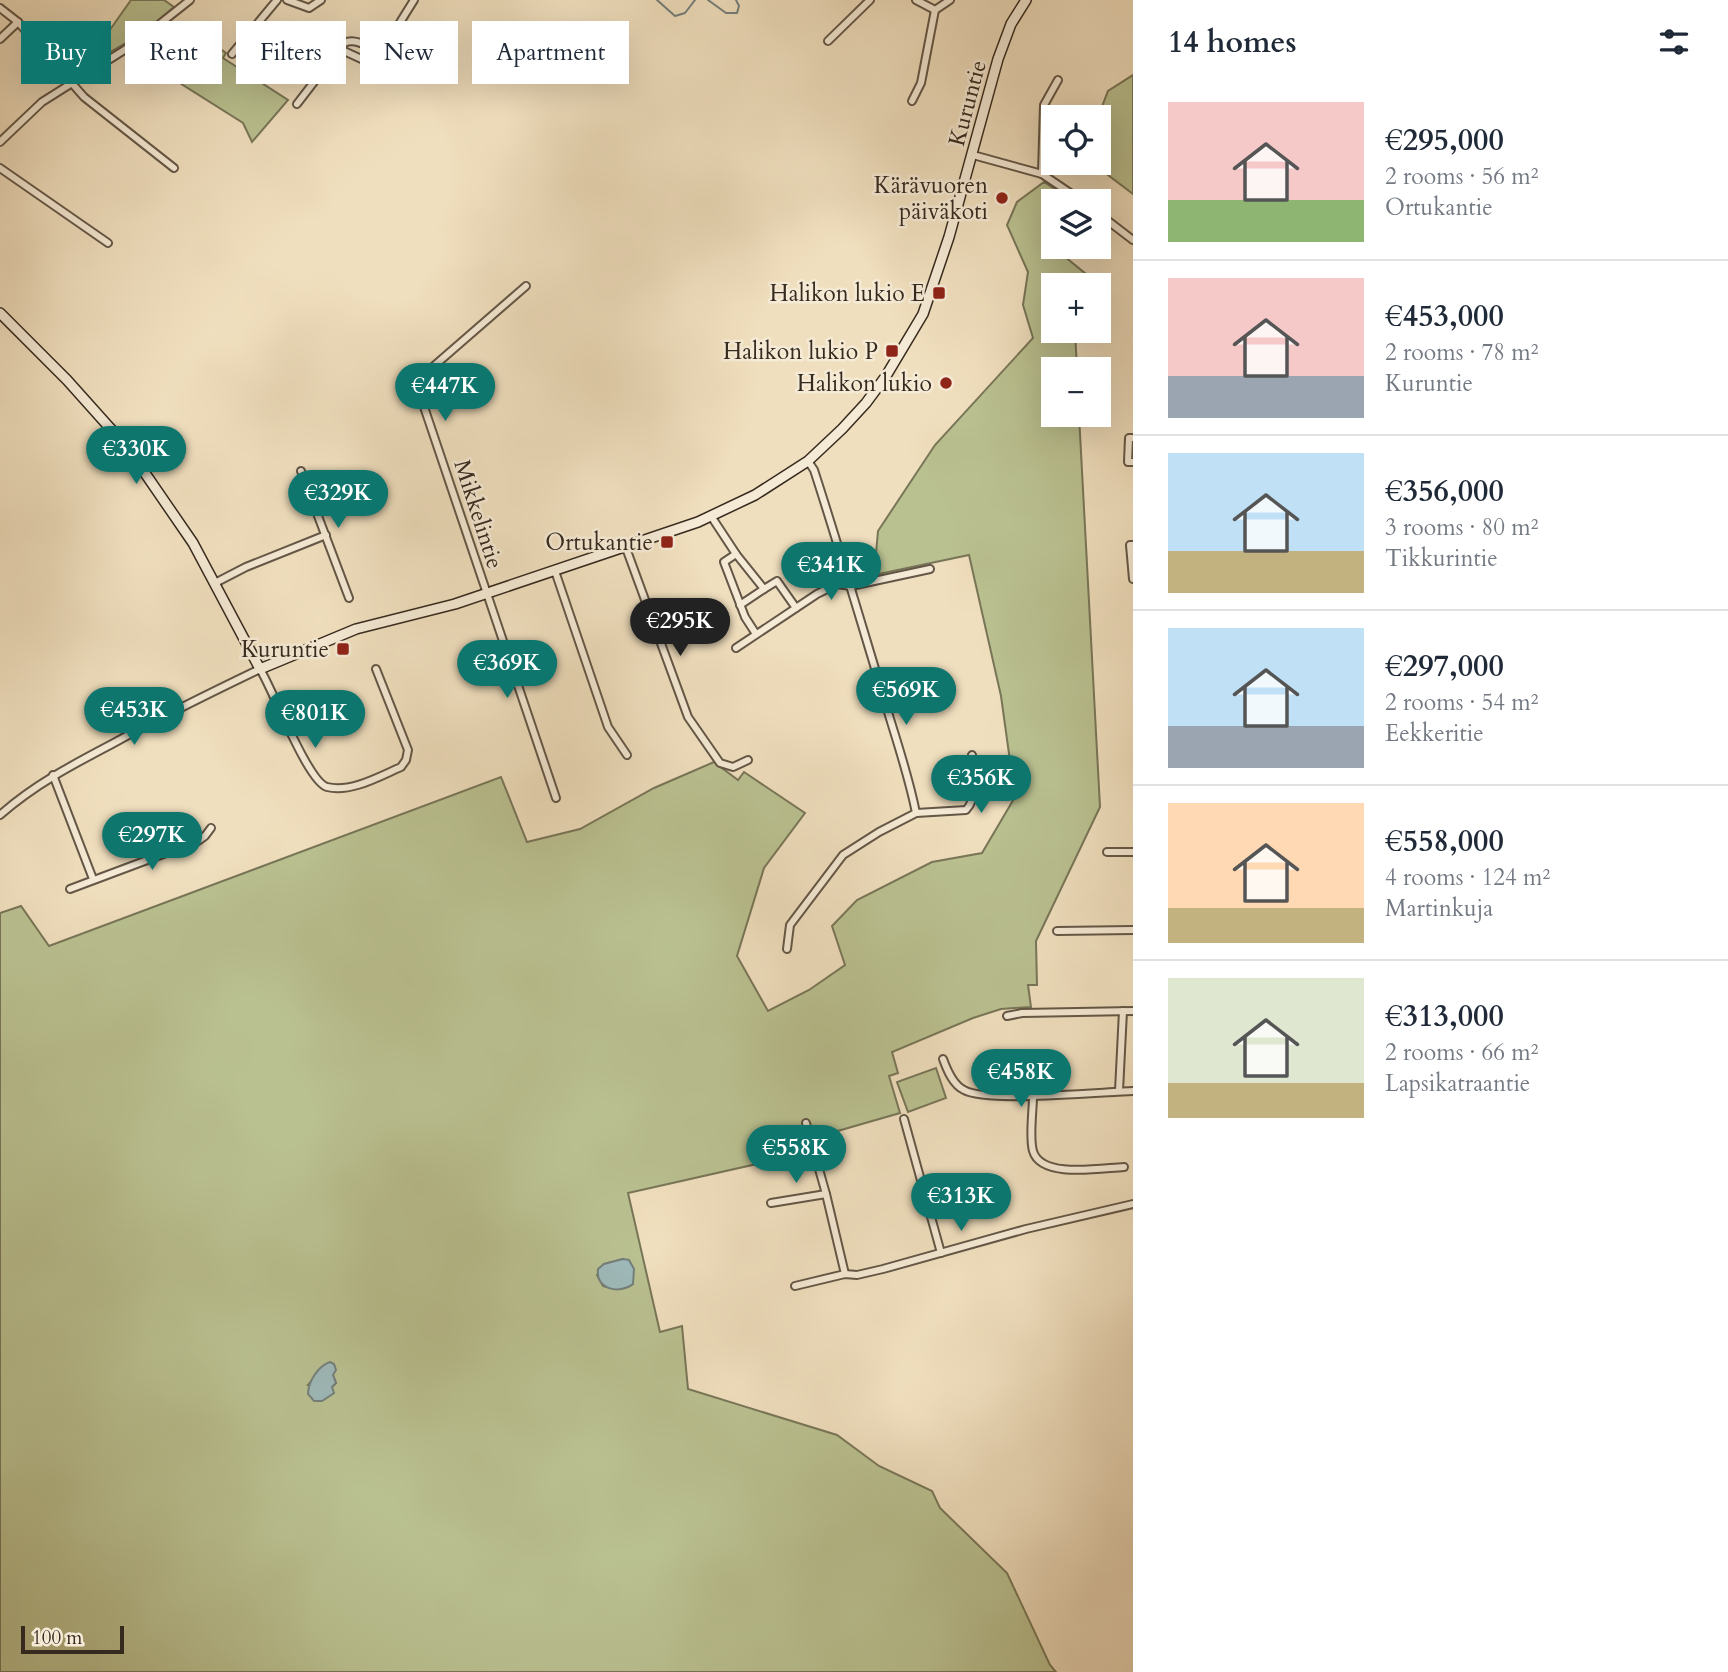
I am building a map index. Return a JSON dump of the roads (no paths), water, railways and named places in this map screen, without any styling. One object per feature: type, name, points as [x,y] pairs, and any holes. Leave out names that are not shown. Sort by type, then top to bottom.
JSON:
[{"type":"street","points":[[111,58],[137,42],[190,0]]},
{"type":"street","points":[[232,54],[277,0]]},
{"type":"street","points":[[287,0],[309,8],[321,0]]},
{"type":"street","points":[[401,21],[414,0]]},
{"type":"street","points":[[828,41],[870,0]]},
{"type":"street","points":[[916,0],[935,10]]},
{"type":"street","points":[[912,101],[921,83],[935,10],[950,0]]},
{"type":"street","name":"Kuruntie","points":[[0,815],[20,797],[53,775],[260,669],[356,629],[422,614],[626,548],[711,516],[755,495],[808,461],[866,403],[886,376],[923,314],[973,155],[998,59],[1011,24],[1024,0]]},
{"type":"street","points":[[0,8],[21,25]]},
{"type":"street","points":[[0,39],[18,22]]},
{"type":"street","points":[[1044,105],[1058,80]]},
{"type":"street","points":[[0,142],[42,102],[68,84]]},
{"type":"street","points":[[73,84],[104,115],[174,168]]},
{"type":"street","points":[[297,104],[312,84]]},
{"type":"street","points":[[973,155],[1041,174]]},
{"type":"street","points":[[0,168],[108,243]]},
{"type":"street","points":[[1043,175],[1064,189]]},
{"type":"street","points":[[1111,223],[1133,240]]},
{"type":"street","name":"Mikkelintie","points":[[487,593],[419,386],[427,372],[526,286]]},
{"type":"street","points":[[0,313],[67,380],[127,447],[193,543],[260,669],[306,764],[321,784],[327,787],[345,788],[401,767],[406,760],[408,750],[376,669]]},
{"type":"street","points":[[1133,438],[1129,438],[1128,462],[1133,462]]},
{"type":"street","points":[[808,461],[814,470],[851,586],[909,776],[916,813]]},
{"type":"street","points":[[302,471],[349,598]]},
{"type":"street","points":[[711,516],[736,554],[765,589]]},
{"type":"street","points":[[215,583],[246,567],[326,535]]},
{"type":"street","points":[[1133,545],[1130,545],[1133,579]]},
{"type":"street","points":[[626,548],[688,718],[720,763],[733,767],[748,760]]},
{"type":"street","points":[[736,554],[724,562],[745,617],[757,634]]},
{"type":"street","points":[[736,648],[836,584],[851,586],[930,569]]},
{"type":"street","points":[[555,571],[608,727],[627,755]]},
{"type":"street","points":[[740,605],[777,581],[796,608]]},
{"type":"street","points":[[487,593],[556,798]]},
{"type":"street","points":[[787,949],[790,925],[843,855],[916,813],[966,810],[973,803],[975,763],[972,755]]},
{"type":"street","points":[[53,775],[93,879]]},
{"type":"street","points":[[70,889],[198,841],[211,828]]},
{"type":"street","points":[[1107,852],[1133,852]]},
{"type":"street","points":[[1057,931],[1133,930]]},
{"type":"street","points":[[1119,1091],[1123,1011]]},
{"type":"street","points":[[1007,1016],[1022,1013],[1133,1011]]},
{"type":"street","points":[[943,1059],[962,1090],[977,1095],[1033,1096],[1133,1091]]},
{"type":"street","points":[[1033,1096],[1033,1151],[1041,1164],[1055,1169],[1124,1167]]},
{"type":"street","points":[[904,1119],[941,1253]]},
{"type":"street","points":[[806,1123],[845,1274]]},
{"type":"street","points":[[771,1203],[826,1194]]},
{"type":"street","points":[[795,1286],[845,1274],[857,1275],[883,1269],[1026,1229],[1133,1204]]},
{"type":"water","points":[[629,1260],[634,1269],[633,1284],[621,1289],[604,1285],[598,1276],[598,1269],[604,1264]]},
{"type":"water","points":[[330,1362],[336,1370],[333,1375],[336,1383],[332,1387],[334,1393],[322,1401],[314,1401],[308,1394],[314,1375]]},
{"type":"waterway","points":[[657,0],[675,16],[685,13],[695,0]]},
{"type":"waterway","points":[[708,0],[726,13],[737,13],[739,6],[736,0]]},
{"type":"place","name":"Kärävuoren päiväkoti","points":[[1002,198]]},
{"type":"place","name":"Halikon lukio E","points":[[939,293]]},
{"type":"place","name":"Halikon lukio P","points":[[892,351]]},
{"type":"place","name":"Halikon lukio","points":[[946,383]]},
{"type":"place","name":"Ortukantie","points":[[667,542]]},
{"type":"place","name":"Kuruntie","points":[[343,649]]}]
